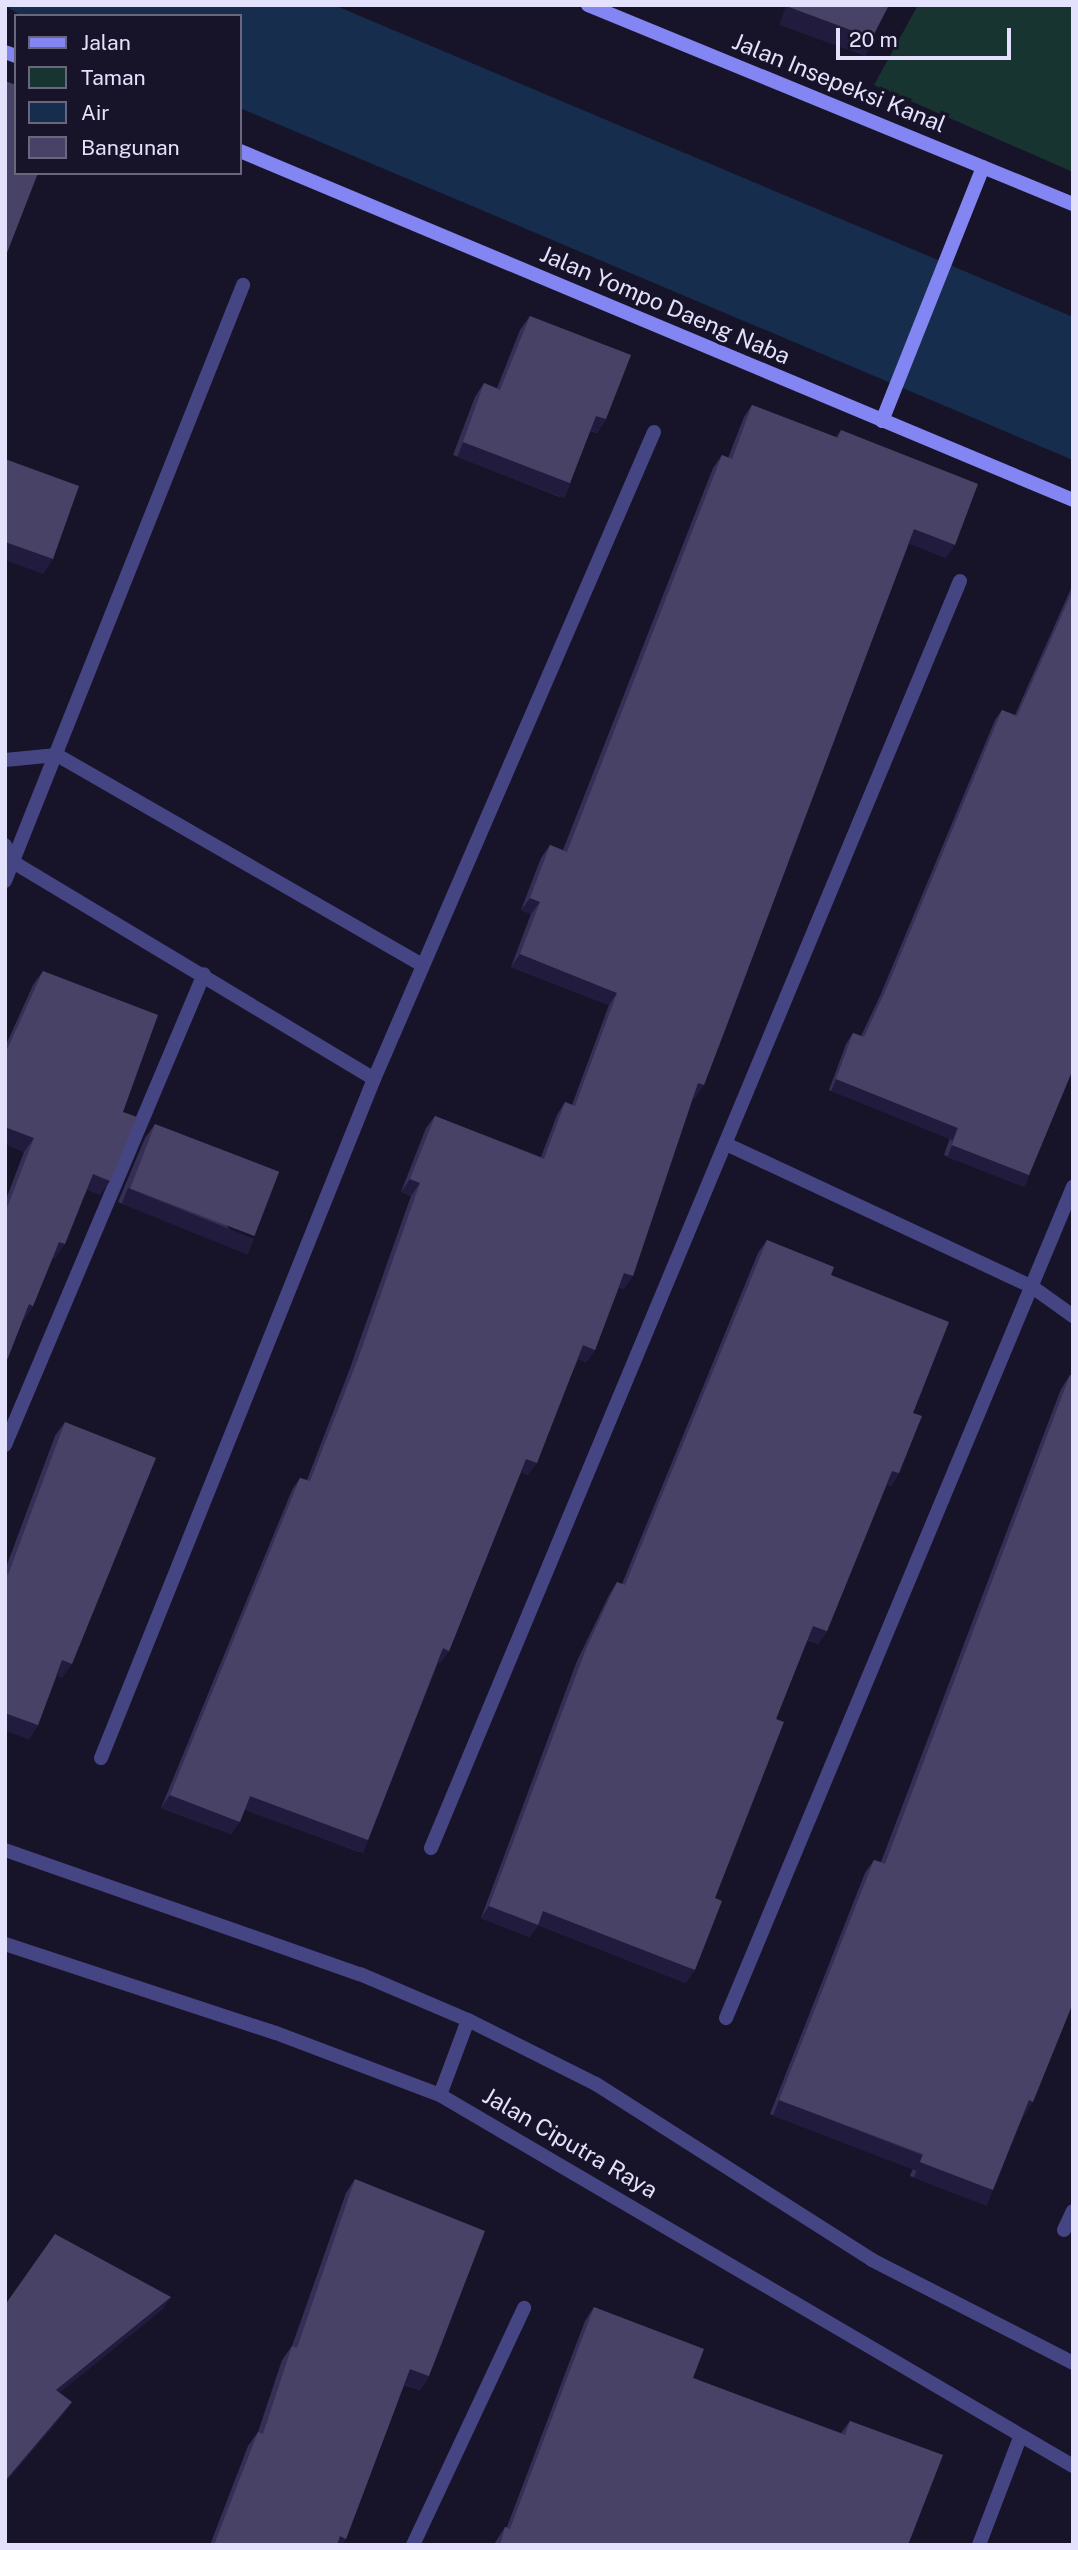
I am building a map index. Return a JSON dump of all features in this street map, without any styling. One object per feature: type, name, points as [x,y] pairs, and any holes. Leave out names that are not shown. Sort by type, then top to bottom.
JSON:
[{"type":"street","name":"Jalan Insepeksi Kanal","points":[[588,5],[1073,204]]},
{"type":"street","name":"Jalan Yompo Daeng Naba","points":[[242,152],[1073,500]]},
{"type":"street","points":[[882,421],[983,167]]},
{"type":"street","points":[[5,881],[243,285]]},
{"type":"street","points":[[102,1758],[374,1079],[654,432]]},
{"type":"street","points":[[431,1847],[960,580]]},
{"type":"street","points":[[5,760],[57,755],[422,965]]},
{"type":"street","points":[[5,845],[13,862],[204,974],[374,1079]]},
{"type":"street","points":[[5,1445],[204,974]]},
{"type":"street","points":[[726,1144],[1031,1286],[1073,1317]]},
{"type":"street","points":[[726,2018],[1073,1187]]},
{"type":"street","points":[[5,1850],[360,1974],[468,2020],[596,2084],[872,2260],[1073,2363]]},
{"type":"street","name":"Jalan Ciputra Raya","points":[[5,1944],[276,2032],[440,2095],[1019,2440],[1073,2466]]},
{"type":"street","points":[[440,2095],[468,2020]]},
{"type":"street","points":[[1064,2230],[1073,2211]]},
{"type":"street","points":[[413,2545],[524,2308]]},
{"type":"street","points":[[979,2545],[1019,2440]]},
{"type":"green space","points":[[918,5],[1073,5],[1073,172],[874,85]]},
{"type":"water","points":[[5,5],[334,5],[1073,317],[1073,460],[242,109],[242,14],[18,14]]},
{"type":"building","points":[[787,5],[889,5],[872,38]]},
{"type":"building","points":[[5,81],[14,84],[14,175],[37,175],[5,258]]},
{"type":"building","points":[[530,316],[631,355],[606,419],[596,416],[570,483],[463,442],[484,383],[500,390]]},
{"type":"building","points":[[752,405],[838,438],[841,430],[978,484],[955,545],[914,529],[704,1085],[698,1083],[633,1276],[624,1273],[595,1350],[583,1345],[537,1463],[526,1459],[449,1651],[443,1648],[368,1840],[250,1796],[240,1822],[170,1795],[300,1478],[310,1481],[358,1359],[420,1183],[410,1179],[435,1116],[544,1159],[565,1102],[575,1106],[617,993],[520,954],[540,902],[530,898],[550,845],[567,852],[722,455],[732,459]]},
{"type":"building","points":[[5,459],[79,486],[53,559],[5,542]]},
{"type":"building","points":[[1073,590],[1073,1069],[1029,1175],[952,1145],[958,1128],[836,1079],[853,1033],[864,1037],[888,985],[1002,710],[1017,716]]},
{"type":"building","points":[[43,971],[158,1015],[123,1112],[137,1117],[110,1181],[93,1174],[65,1244],[59,1242],[33,1306],[29,1304],[5,1365],[5,1213],[34,1138],[5,1127],[5,1054]]},
{"type":"building","points":[[155,1124],[279,1172],[254,1236],[130,1188]]},
{"type":"building","points":[[767,1240],[834,1267],[831,1275],[949,1322],[913,1413],[922,1416],[899,1473],[892,1471],[827,1631],[813,1626],[776,1719],[784,1722],[715,1898],[722,1901],[695,1970],[543,1911],[538,1925],[489,1906],[586,1649],[617,1582],[625,1585]]},
{"type":"building","points":[[1070,1375],[1073,1376],[1073,2003],[1033,2102],[1029,2100],[993,2190],[920,2162],[923,2154],[779,2100],[874,1860],[885,1864]]},
{"type":"building","points":[[65,1422],[156,1458],[72,1664],[62,1660],[38,1725],[5,1713],[5,1574],[8,1575]]},
{"type":"building","points":[[355,2179],[485,2231],[429,2376],[410,2369],[346,2539],[340,2536],[337,2545],[214,2545],[258,2432],[263,2434],[292,2346],[297,2348]]},
{"type":"building","points":[[55,2234],[171,2297],[56,2390],[72,2402],[5,2481],[5,2305]]},
{"type":"building","points":[[594,2307],[704,2349],[693,2378],[845,2435],[850,2421],[943,2455],[908,2545],[500,2545],[505,2527],[510,2529]]}]
